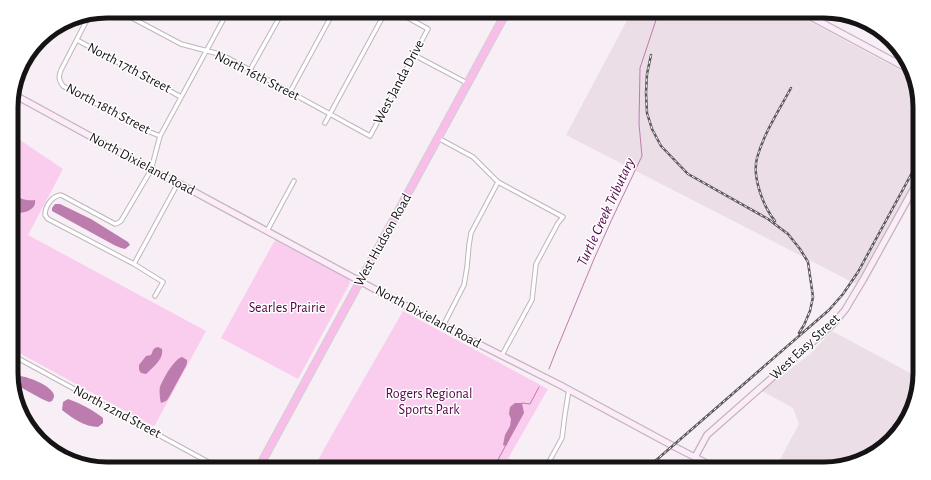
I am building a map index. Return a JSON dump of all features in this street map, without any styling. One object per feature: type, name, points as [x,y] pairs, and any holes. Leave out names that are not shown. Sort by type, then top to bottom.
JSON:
[{"type":"highway","name":"West Hudson Road","points":[[262,462],[504,18]]},
{"type":"street","name":"North 16th Street","points":[[132,18],[184,45],[223,56],[370,136]]},
{"type":"street","points":[[155,296],[163,282],[134,264],[48,219],[45,215],[45,211],[47,206],[55,197],[61,195],[115,224],[122,221],[150,170],[160,136],[224,18]]},
{"type":"street","points":[[250,70],[278,18]]},
{"type":"street","points":[[290,92],[330,18]]},
{"type":"street","points":[[325,123],[382,18]]},
{"type":"street","name":"West Janda Drive","points":[[370,136],[428,29],[408,18]]},
{"type":"street","points":[[813,18],[903,66]]},
{"type":"street","points":[[77,40],[87,20]]},
{"type":"street","name":"North 18th Street","points":[[77,40],[58,74],[63,86],[160,136]]},
{"type":"street","name":"North 17th Street","points":[[77,40],[181,97]]},
{"type":"street","points":[[414,55],[468,84]]},
{"type":"street","name":"North Dixieland Road","points":[[19,97],[150,170],[178,183],[443,326],[569,389],[705,462]]},
{"type":"street","points":[[438,138],[473,156],[498,182],[563,217],[558,223],[536,264],[532,300],[502,355]]},
{"type":"street","points":[[267,231],[294,181]]},
{"type":"street","points":[[443,326],[464,285],[471,233],[498,182]]},
{"type":"street","points":[[134,264],[178,183]]},
{"type":"street","name":"West Easy Street","points":[[695,457],[708,435],[833,324],[845,310],[913,190]]},
{"type":"street","name":"North 22nd Street","points":[[18,358],[208,462]]},
{"type":"street","points":[[549,462],[562,438],[569,389]]},
{"type":"shaded area","points":[[628,18],[803,18],[906,73],[910,84],[913,107],[913,182],[856,284],[566,135]]},
{"type":"shaded area","points":[[18,197],[22,199],[35,200],[35,204],[31,209],[19,213]]},
{"type":"shaded area","points":[[55,204],[60,204],[91,219],[128,242],[130,245],[125,249],[114,245],[52,211]]},
{"type":"shaded area","points":[[832,331],[912,374],[910,379],[912,380],[910,396],[904,412],[891,432],[874,447],[853,457],[830,462],[779,462],[799,424],[793,408],[762,391],[810,354]]},
{"type":"shaded area","points":[[158,347],[162,349],[160,359],[146,374],[141,373],[139,370],[139,365],[146,356],[151,355],[154,349]]},
{"type":"shaded area","points":[[182,357],[187,360],[186,366],[168,399],[161,403],[161,383],[172,365]]},
{"type":"shaded area","points":[[20,376],[29,378],[45,385],[52,392],[54,398],[49,402],[42,399],[22,388],[19,385]]},
{"type":"shaded area","points":[[68,399],[95,412],[103,418],[103,423],[98,427],[93,427],[79,422],[70,416],[62,410],[63,402]]},
{"type":"shaded area","points":[[515,403],[522,403],[524,413],[506,446],[503,445],[505,435],[510,426],[510,407]]},
{"type":"green space","points":[[18,139],[63,169],[28,235],[206,331],[155,425],[153,426],[18,352]]},
{"type":"green space","name":"Searles Prairie","points":[[275,240],[349,279],[350,283],[298,379],[221,338]]},
{"type":"green space","name":"Rogers Regional Sports Park","points":[[403,311],[548,389],[506,462],[317,462]]},
{"type":"waterway","name":"Turtle Creek Tributary","points":[[549,369],[594,259],[642,156],[639,124],[640,68],[657,18]]},
{"type":"waterway","name":"Turtle Creek Tributary","points":[[522,403],[530,404],[539,387]]},
{"type":"waterway","name":"Turtle Creek Tributary","points":[[497,462],[506,445]]},
{"type":"railway","points":[[651,55],[647,74],[647,113],[652,129],[661,146],[688,174],[768,219],[788,234],[808,262],[813,297],[810,311],[799,333]]},
{"type":"railway","points":[[775,221],[766,208],[760,191],[757,182],[756,166],[760,149],[772,122],[791,88]]},
{"type":"railway","points":[[654,462],[829,310],[843,294],[858,272],[913,171]]}]
